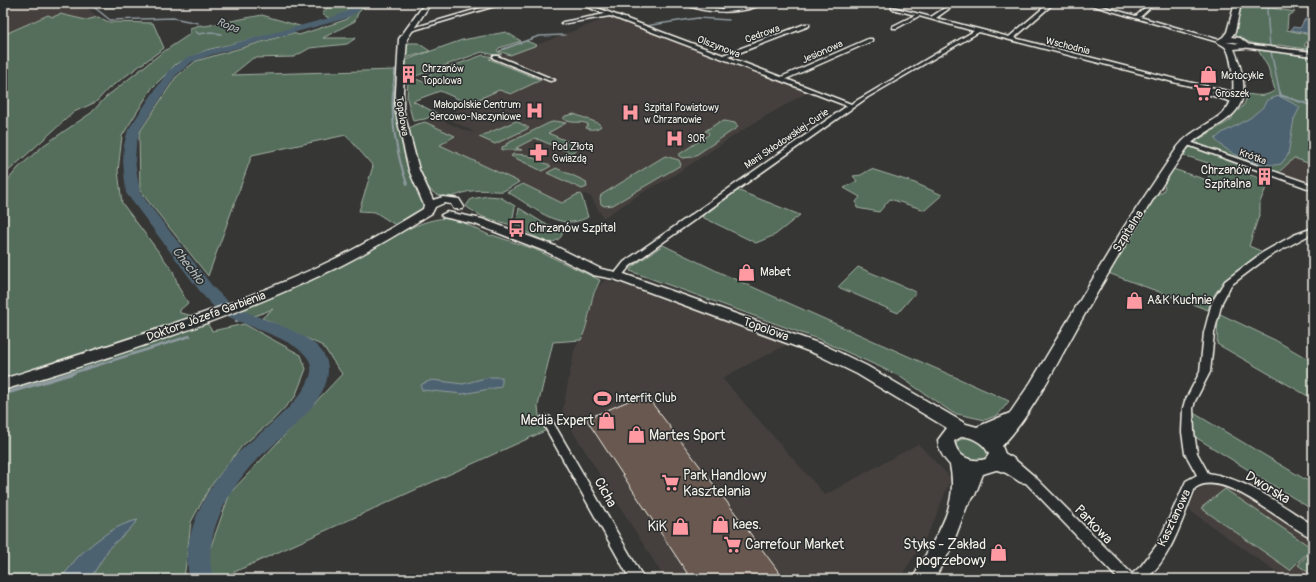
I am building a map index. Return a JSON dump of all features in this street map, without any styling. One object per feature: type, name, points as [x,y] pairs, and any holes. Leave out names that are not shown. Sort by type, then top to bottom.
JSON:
[{"type":"main road","name":"Topolowa","points":[[428,3],[403,39],[401,51],[399,109],[414,170],[421,187],[435,211],[478,221],[555,251],[597,272],[617,276],[821,350],[862,370],[908,398],[971,432],[990,458]]},
{"type":"main road","points":[[1235,97],[1232,43],[1238,3]]},
{"type":"main road","name":"Szpitalna","points":[[923,579],[943,545],[960,502],[990,458],[1013,418],[1046,369],[1138,214],[1187,143],[1230,111],[1237,103],[1235,97]]},
{"type":"main road","points":[[421,187],[443,200],[435,211]]},
{"type":"main road","name":"Topolowa","points":[[443,200],[455,201],[458,207],[478,221]]},
{"type":"main road","points":[[435,211],[458,207]]},
{"type":"main road","name":"Doktora Józefa Garbienia","points":[[3,385],[209,317],[312,274],[435,211]]},
{"type":"main road","name":"Topolowa","points":[[908,398],[941,429],[946,440],[948,451],[958,462]]},
{"type":"main road","points":[[946,440],[949,435],[955,431],[971,432],[1013,418]]},
{"type":"main road","points":[[958,462],[990,458]]},
{"type":"main road","name":"Szpitalna","points":[[958,462],[960,471],[960,502]]},
{"type":"street","points":[[478,3],[488,7]]},
{"type":"street","points":[[409,30],[504,3]]},
{"type":"street","name":"Olszynowa","points":[[580,3],[852,106]]},
{"type":"street","points":[[685,3],[721,12],[742,10],[761,3]]},
{"type":"street","name":"Wschodnia","points":[[903,3],[894,8],[917,16],[1211,89],[1209,93],[1212,95],[1235,97]]},
{"type":"street","points":[[931,19],[955,3]]},
{"type":"street","points":[[1010,39],[1052,3]]},
{"type":"street","points":[[1086,3],[1232,43],[1313,54]]},
{"type":"street","points":[[1137,17],[1154,3]]},
{"type":"street","points":[[1296,3],[1302,4]]},
{"type":"street","points":[[563,23],[610,15]]},
{"type":"street","points":[[895,27],[917,16]]},
{"type":"street","name":"Cedrowa","points":[[723,57],[807,25]]},
{"type":"street","name":"Marii Skłodowskiej-Curie","points":[[617,276],[627,264],[656,243],[852,106],[977,31]]},
{"type":"street","name":"Jesionowa","points":[[781,79],[870,40]]},
{"type":"street","points":[[495,57],[552,80]]},
{"type":"street","name":"Krótka","points":[[1187,143],[1313,188]]},
{"type":"street","points":[[1205,478],[1191,453],[1188,432],[1188,408],[1205,372],[1209,333],[1217,302],[1228,283],[1266,255],[1297,237],[1313,230]]},
{"type":"street","name":"Cicha","points":[[546,420],[637,579]]},
{"type":"street","name":"Parkowa","points":[[990,458],[1039,490],[1127,579]]},
{"type":"street","name":"Kasztanowa","points":[[1136,579],[1148,570],[1170,534],[1190,484],[1205,478]]},
{"type":"street","name":"Dworska","points":[[1205,478],[1218,479],[1235,485],[1313,532]]},
{"type":"shaded area","points":[[3,3],[75,3],[88,9],[98,17],[86,20],[60,14],[53,17],[48,15],[3,35]]},
{"type":"shaded area","name":"Szpital Powiatowy w Chrzanowie","points":[[610,17],[808,92],[754,123],[668,179],[647,190],[603,218],[591,197],[585,194],[576,195],[562,203],[440,145],[454,138],[425,122],[437,118],[466,131],[476,133],[445,117],[445,115],[470,104],[481,107],[477,100],[499,90],[511,94],[541,80],[489,59],[506,54],[510,55]]},
{"type":"shaded area","points":[[1294,158],[1313,165],[1312,185],[1278,173]]},
{"type":"shaded area","points":[[605,280],[628,286],[788,344],[722,378],[825,495],[918,444],[951,478],[933,523],[922,544],[899,579],[665,579],[562,414],[574,351],[586,328],[594,294],[597,288]]},
{"type":"shaded area","points":[[1209,486],[1231,488],[1255,501],[1313,540],[1313,579],[1286,579],[1189,510],[1196,492],[1201,488]]},
{"type":"green space","points":[[95,3],[194,3],[145,7],[101,7]]},
{"type":"green space","points":[[318,3],[356,3],[355,7],[332,20],[322,14],[327,8]]},
{"type":"green space","points":[[363,3],[368,3],[358,13],[355,21],[323,38],[356,38],[347,44],[310,48],[294,57],[253,58],[232,75],[395,70],[393,86],[396,86],[396,104],[403,149],[412,178],[425,202],[424,209],[397,226],[375,212],[359,211],[373,166],[346,135],[252,155],[208,276],[140,191],[139,133],[176,77],[196,61],[293,33],[299,35],[345,20]]},
{"type":"green space","points":[[688,3],[744,3],[751,5],[734,9],[719,9]]},
{"type":"green space","points":[[1242,3],[1295,12],[1288,16],[1287,30],[1311,35],[1304,46],[1313,48],[1313,50],[1279,45],[1273,47],[1257,45],[1236,37],[1234,30],[1240,9],[1243,8],[1240,7]]},
{"type":"green space","points":[[60,14],[86,20],[98,17],[109,22],[153,23],[164,48],[108,89],[96,102],[74,112],[3,176],[3,35],[48,15],[53,17]]},
{"type":"green space","points":[[262,15],[303,27],[207,50],[176,64],[152,88],[122,136],[118,171],[122,203],[173,271],[179,288],[188,303],[180,310],[180,313],[199,317],[3,381],[3,186],[18,168],[44,145],[91,113],[106,97],[160,54],[190,34],[190,28]]},
{"type":"green space","points":[[506,32],[521,41],[499,48],[497,51],[502,54],[495,55],[482,52],[416,76],[413,72],[404,73],[404,62],[406,60],[462,40]]},
{"type":"green space","points":[[526,41],[537,45],[510,55],[499,51]]},
{"type":"green space","points":[[404,43],[418,43],[430,51],[406,58],[404,57]]},
{"type":"green space","points":[[1258,50],[1313,57],[1313,165],[1294,158],[1278,173],[1202,146],[1196,141],[1231,120],[1235,113],[1245,103],[1246,94],[1265,95],[1272,93],[1275,90],[1268,67]]},
{"type":"green space","points":[[483,55],[493,57],[489,59],[541,80],[511,94],[499,90],[477,100],[475,99],[465,102],[440,91],[413,101],[438,114],[425,119],[413,121],[407,98],[408,80],[416,79],[424,82],[427,81],[422,77]]},
{"type":"green space","points":[[574,114],[598,123],[601,126],[596,129],[589,129],[586,128],[588,124],[582,122],[570,122],[563,119],[565,116]]},
{"type":"green space","points":[[516,121],[529,128],[495,144],[479,137]]},
{"type":"green space","points":[[556,121],[566,123],[548,133],[581,147],[571,153],[535,138],[516,148],[522,150],[502,150],[502,147],[507,145],[506,144]]},
{"type":"green space","points":[[725,121],[735,123],[738,127],[693,157],[682,158],[678,155],[708,135],[709,133],[705,131],[719,122]]},
{"type":"green space","points":[[425,122],[455,136],[440,145],[519,182],[503,191],[476,190],[446,197],[437,195],[429,189],[423,181],[415,159],[408,129],[414,125]]},
{"type":"green space","points":[[1189,147],[1251,167],[1244,173],[1269,181],[1260,202],[1260,212],[1249,246],[1263,252],[1223,283],[1212,300],[1208,310],[1108,273],[1158,193],[1162,193],[1165,187],[1163,185],[1173,169],[1207,180],[1214,165],[1183,155]]},
{"type":"green space","points":[[513,154],[527,155],[551,166],[542,171],[511,156]]},
{"type":"green space","points":[[665,156],[679,160],[681,165],[613,205],[604,206],[601,204],[601,195]]},
{"type":"green space","points":[[556,168],[583,180],[586,182],[587,187],[582,189],[547,173]]},
{"type":"green space","points":[[871,169],[915,183],[942,195],[925,210],[890,199],[879,212],[857,208],[856,202],[860,197],[844,188],[857,181],[853,176],[861,175]]},
{"type":"green space","points":[[523,184],[562,203],[576,195],[581,194],[588,217],[577,221],[566,222],[556,220],[536,210],[507,192]]},
{"type":"green space","points":[[737,190],[800,215],[775,235],[756,243],[702,217]]},
{"type":"green space","points":[[488,196],[500,197],[515,206],[511,225],[483,217],[466,206],[471,199]]},
{"type":"green space","points":[[519,208],[545,224],[563,228],[561,237],[554,242],[548,243],[522,230],[523,228],[516,225]]},
{"type":"green space","points":[[447,218],[456,219],[491,236],[492,235],[534,249],[600,280],[593,296],[581,340],[553,342],[538,406],[539,415],[547,430],[219,579],[211,579],[206,560],[230,493],[342,374],[323,346],[262,318],[273,309],[252,317],[240,311],[352,259],[410,228],[422,223]]},
{"type":"green space","points":[[663,245],[721,273],[1009,401],[998,415],[985,420],[953,413],[899,376],[818,339],[630,271],[632,267]]},
{"type":"green space","points":[[858,267],[916,292],[898,313],[838,287]]},
{"type":"green space","points":[[1218,313],[1275,340],[1313,362],[1313,399],[1217,344]]},
{"type":"green space","points":[[207,323],[212,331],[244,324],[301,355],[306,369],[295,397],[272,421],[242,446],[210,487],[191,522],[184,579],[3,579],[3,390]]},
{"type":"green space","points":[[1192,412],[1313,484],[1313,510],[1192,435]]},
{"type":"green space","points":[[968,437],[973,438],[985,447],[987,454],[986,457],[976,460],[965,458],[957,451],[957,441]]},
{"type":"green space","points":[[1225,489],[1312,548],[1290,570],[1201,508]]},
{"type":"green space","points":[[1313,548],[1313,576],[1298,565]]},
{"type":"water","points":[[1305,19],[1313,21],[1312,34],[1291,30],[1293,27],[1300,28]]},
{"type":"water","points":[[1279,96],[1300,107],[1294,119],[1288,155],[1281,164],[1264,164],[1245,159],[1228,150],[1215,139],[1222,133],[1250,118],[1263,107],[1267,100]]},
{"type":"water","points":[[489,377],[502,377],[500,387],[463,394],[422,390],[421,387],[422,384],[432,380],[463,384]]},
{"type":"water","points":[[138,520],[110,547],[90,579],[58,579],[66,572],[77,558],[105,534],[121,525]]},
{"type":"building","name":"Park Handlowy Kasztelania","points":[[645,394],[784,579],[691,579],[586,419]]},
{"type":"waterway","name":"Ropa","points":[[89,3],[110,20],[173,18],[198,23]]},
{"type":"waterway","name":"Chechło","points":[[202,579],[198,562],[200,544],[206,520],[221,489],[250,453],[303,404],[317,381],[320,369],[318,359],[310,350],[298,341],[231,311],[219,302],[208,290],[133,193],[129,161],[132,137],[134,130],[172,73],[189,60],[208,53],[346,16],[355,10],[360,3]]},
{"type":"waterway","points":[[1270,7],[1267,10],[1270,47],[1313,51]]},
{"type":"waterway","points":[[645,26],[698,18],[729,20]]},
{"type":"waterway","points":[[195,31],[199,34],[211,32],[221,34]]},
{"type":"waterway","points":[[503,49],[539,36],[565,35]]},
{"type":"waterway","points":[[1271,52],[1280,93]]},
{"type":"waterway","points":[[393,93],[395,69]]},
{"type":"waterway","points":[[393,93],[394,127],[400,162],[407,184]]},
{"type":"waterway","points":[[1281,95],[1313,106]]},
{"type":"waterway","name":"Chechło","points":[[236,321],[248,316]]},
{"type":"waterway","points":[[69,374],[190,336]]},
{"type":"waterway","points":[[3,394],[73,373]]},
{"type":"place","name":"Chrzanów Topolowa","points":[[409,74]]},
{"type":"place","name":"Motocykle","points":[[1208,75]]},
{"type":"place","name":"Groszek","points":[[1202,93]]},
{"type":"place","name":"Małopolskie Centrum Sercowo-Naczyniowe","points":[[534,110]]},
{"type":"place","name":"Szpital Powiatowy w Chrzanowie","points":[[631,113]]},
{"type":"place","name":"SOR","points":[[674,138]]},
{"type":"place","name":"Pod Złotą Gwiazdą","points":[[539,152]]},
{"type":"place","name":"Chrzanów Szpitalna","points":[[1264,177]]},
{"type":"place","name":"Chrzanów Szpital","points":[[516,228]]},
{"type":"place","name":"Mabet","points":[[747,272]]},
{"type":"place","name":"A&K Kuchnie","points":[[1134,300]]},
{"type":"place","name":"Interfit Club","points":[[602,398]]},
{"type":"place","name":"Media Expert","points":[[607,420]]},
{"type":"place","name":"Martes Sport","points":[[636,435]]},
{"type":"place","name":"Park Handlowy Kasztelania","points":[[670,483]]},
{"type":"place","name":"kaes.","points":[[720,524]]},
{"type":"place","name":"KiK","points":[[680,526]]},
{"type":"place","name":"Carrefour Market","points":[[732,544]]},
{"type":"place","name":"Styks - Zakład pogrzebowy","points":[[999,552]]}]
